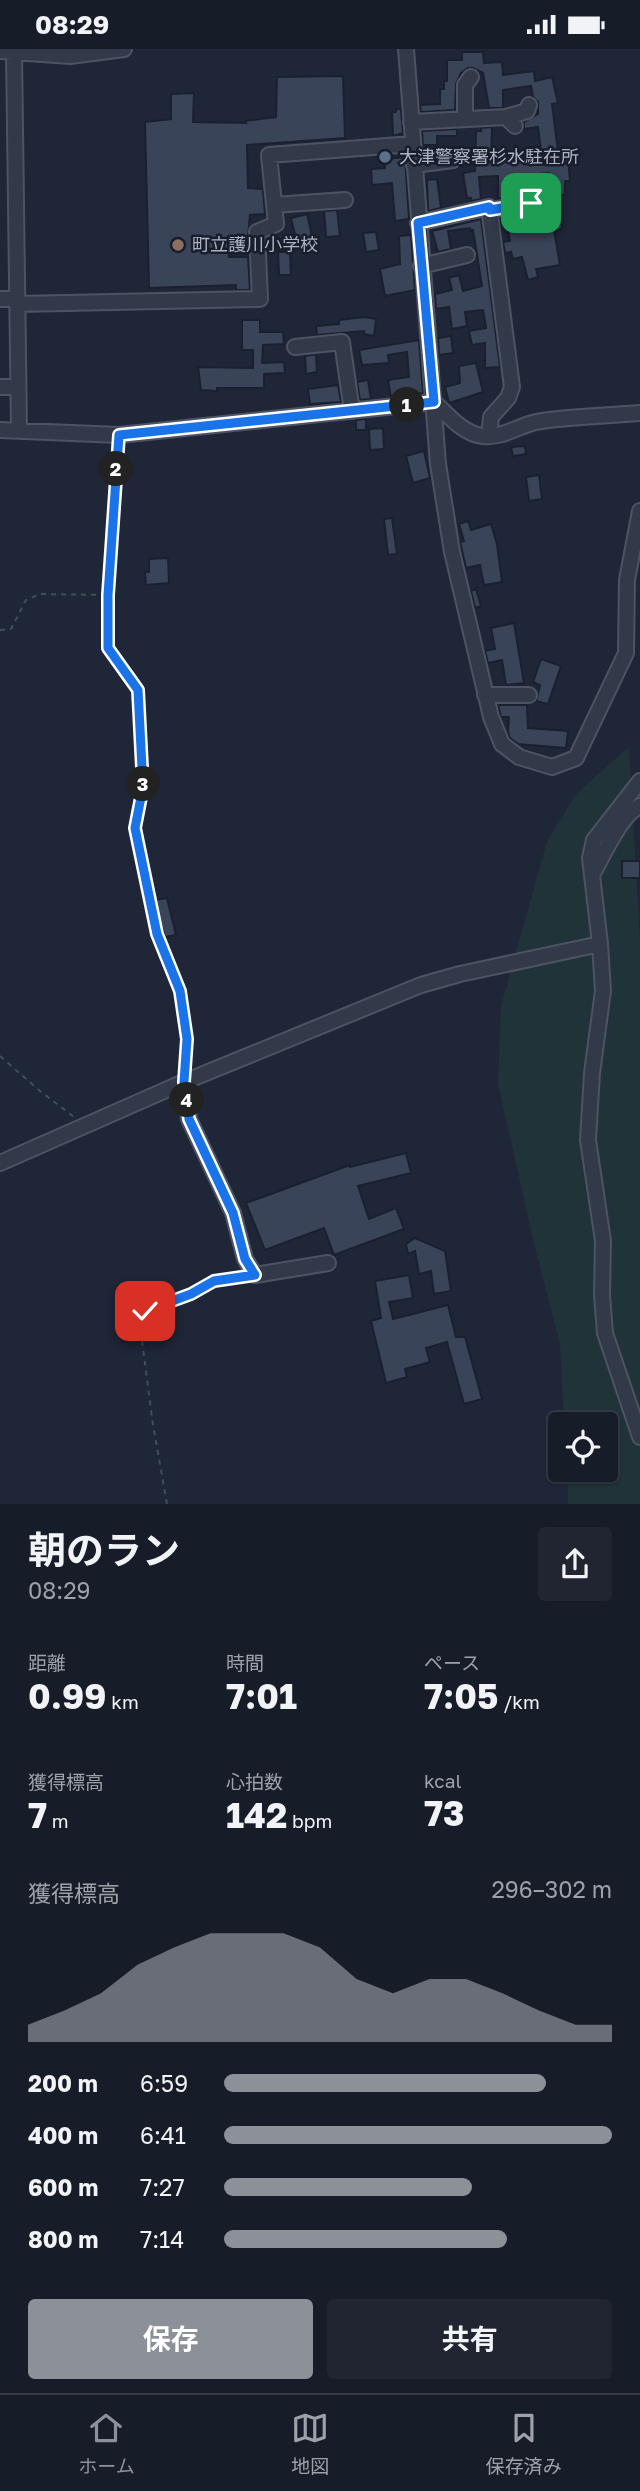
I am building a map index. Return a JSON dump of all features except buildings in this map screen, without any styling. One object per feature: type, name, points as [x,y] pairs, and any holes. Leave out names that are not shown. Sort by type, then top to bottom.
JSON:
[{"type":"street","points":[[19,431],[18,301],[7,52],[70,56],[124,49]]},
{"type":"street","points":[[406,49],[438,464],[452,552],[491,717],[502,744],[519,757],[552,767],[576,758],[625,653],[627,580],[640,511]]},
{"type":"street","points":[[465,119],[465,85],[471,77]]},
{"type":"street","points":[[411,119],[417,107],[418,79]]},
{"type":"street","points":[[411,119],[510,121],[527,111],[529,105]]},
{"type":"street","points":[[0,299],[260,299],[257,232],[276,223],[269,155],[413,144]]},
{"type":"street","points":[[414,165],[453,160]]},
{"type":"street","points":[[274,205],[345,200]]},
{"type":"street","points":[[418,223],[489,207],[490,210],[531,203]]},
{"type":"street","points":[[489,436],[491,417],[508,398],[512,387],[490,210]]},
{"type":"street","points":[[421,266],[467,255]]},
{"type":"street","points":[[295,347],[342,341],[352,411]]},
{"type":"street","points":[[0,387],[18,387]]},
{"type":"street","points":[[0,430],[119,435],[434,402],[463,428],[472,433],[489,436],[516,431],[534,423],[640,413]]},
{"type":"street","points":[[485,695],[528,695]]},
{"type":"street","points":[[640,781],[594,840],[590,858],[603,991],[592,1073],[588,1140],[603,1241],[605,1333],[640,1437]]},
{"type":"street","points":[[592,875],[624,819],[640,806]]},
{"type":"street","points":[[0,1163],[184,1082],[421,985],[600,944]]},
{"type":"street","points":[[184,1082],[189,1119],[233,1213],[245,1259],[255,1275],[328,1263]]},
{"type":"path","points":[[119,435],[108,595],[108,648],[138,690],[143,787],[135,828],[157,934],[180,991],[187,1039],[184,1082]]},
{"type":"path","points":[[0,630],[11,629],[26,600],[40,594],[108,595]]},
{"type":"path","points":[[0,1056],[40,1091],[87,1125]]},
{"type":"path","points":[[167,1504],[139,1318],[145,1311],[191,1294],[214,1281],[255,1275]]},
{"type":"green space","points":[[629,747],[640,938],[640,1504],[568,1504],[567,1482],[618,1482],[618,1412],[563,1412],[560,1344],[533,1240],[498,1084],[501,1006],[547,841],[577,793]]},
{"type":"place","name":"大津警察署杉水駐在所","points":[[385,157]]},
{"type":"place","name":"町立護川小学校","points":[[178,245]]},
{"type":"route","points":[[145,1311],[191,1294],[214,1281],[255,1275],[245,1259],[233,1213],[189,1119],[184,1082],[187,1039],[180,991],[157,934],[135,828],[143,787],[138,690],[108,648],[108,595],[119,435],[434,402],[418,223],[489,207],[490,210],[531,203]]}]
